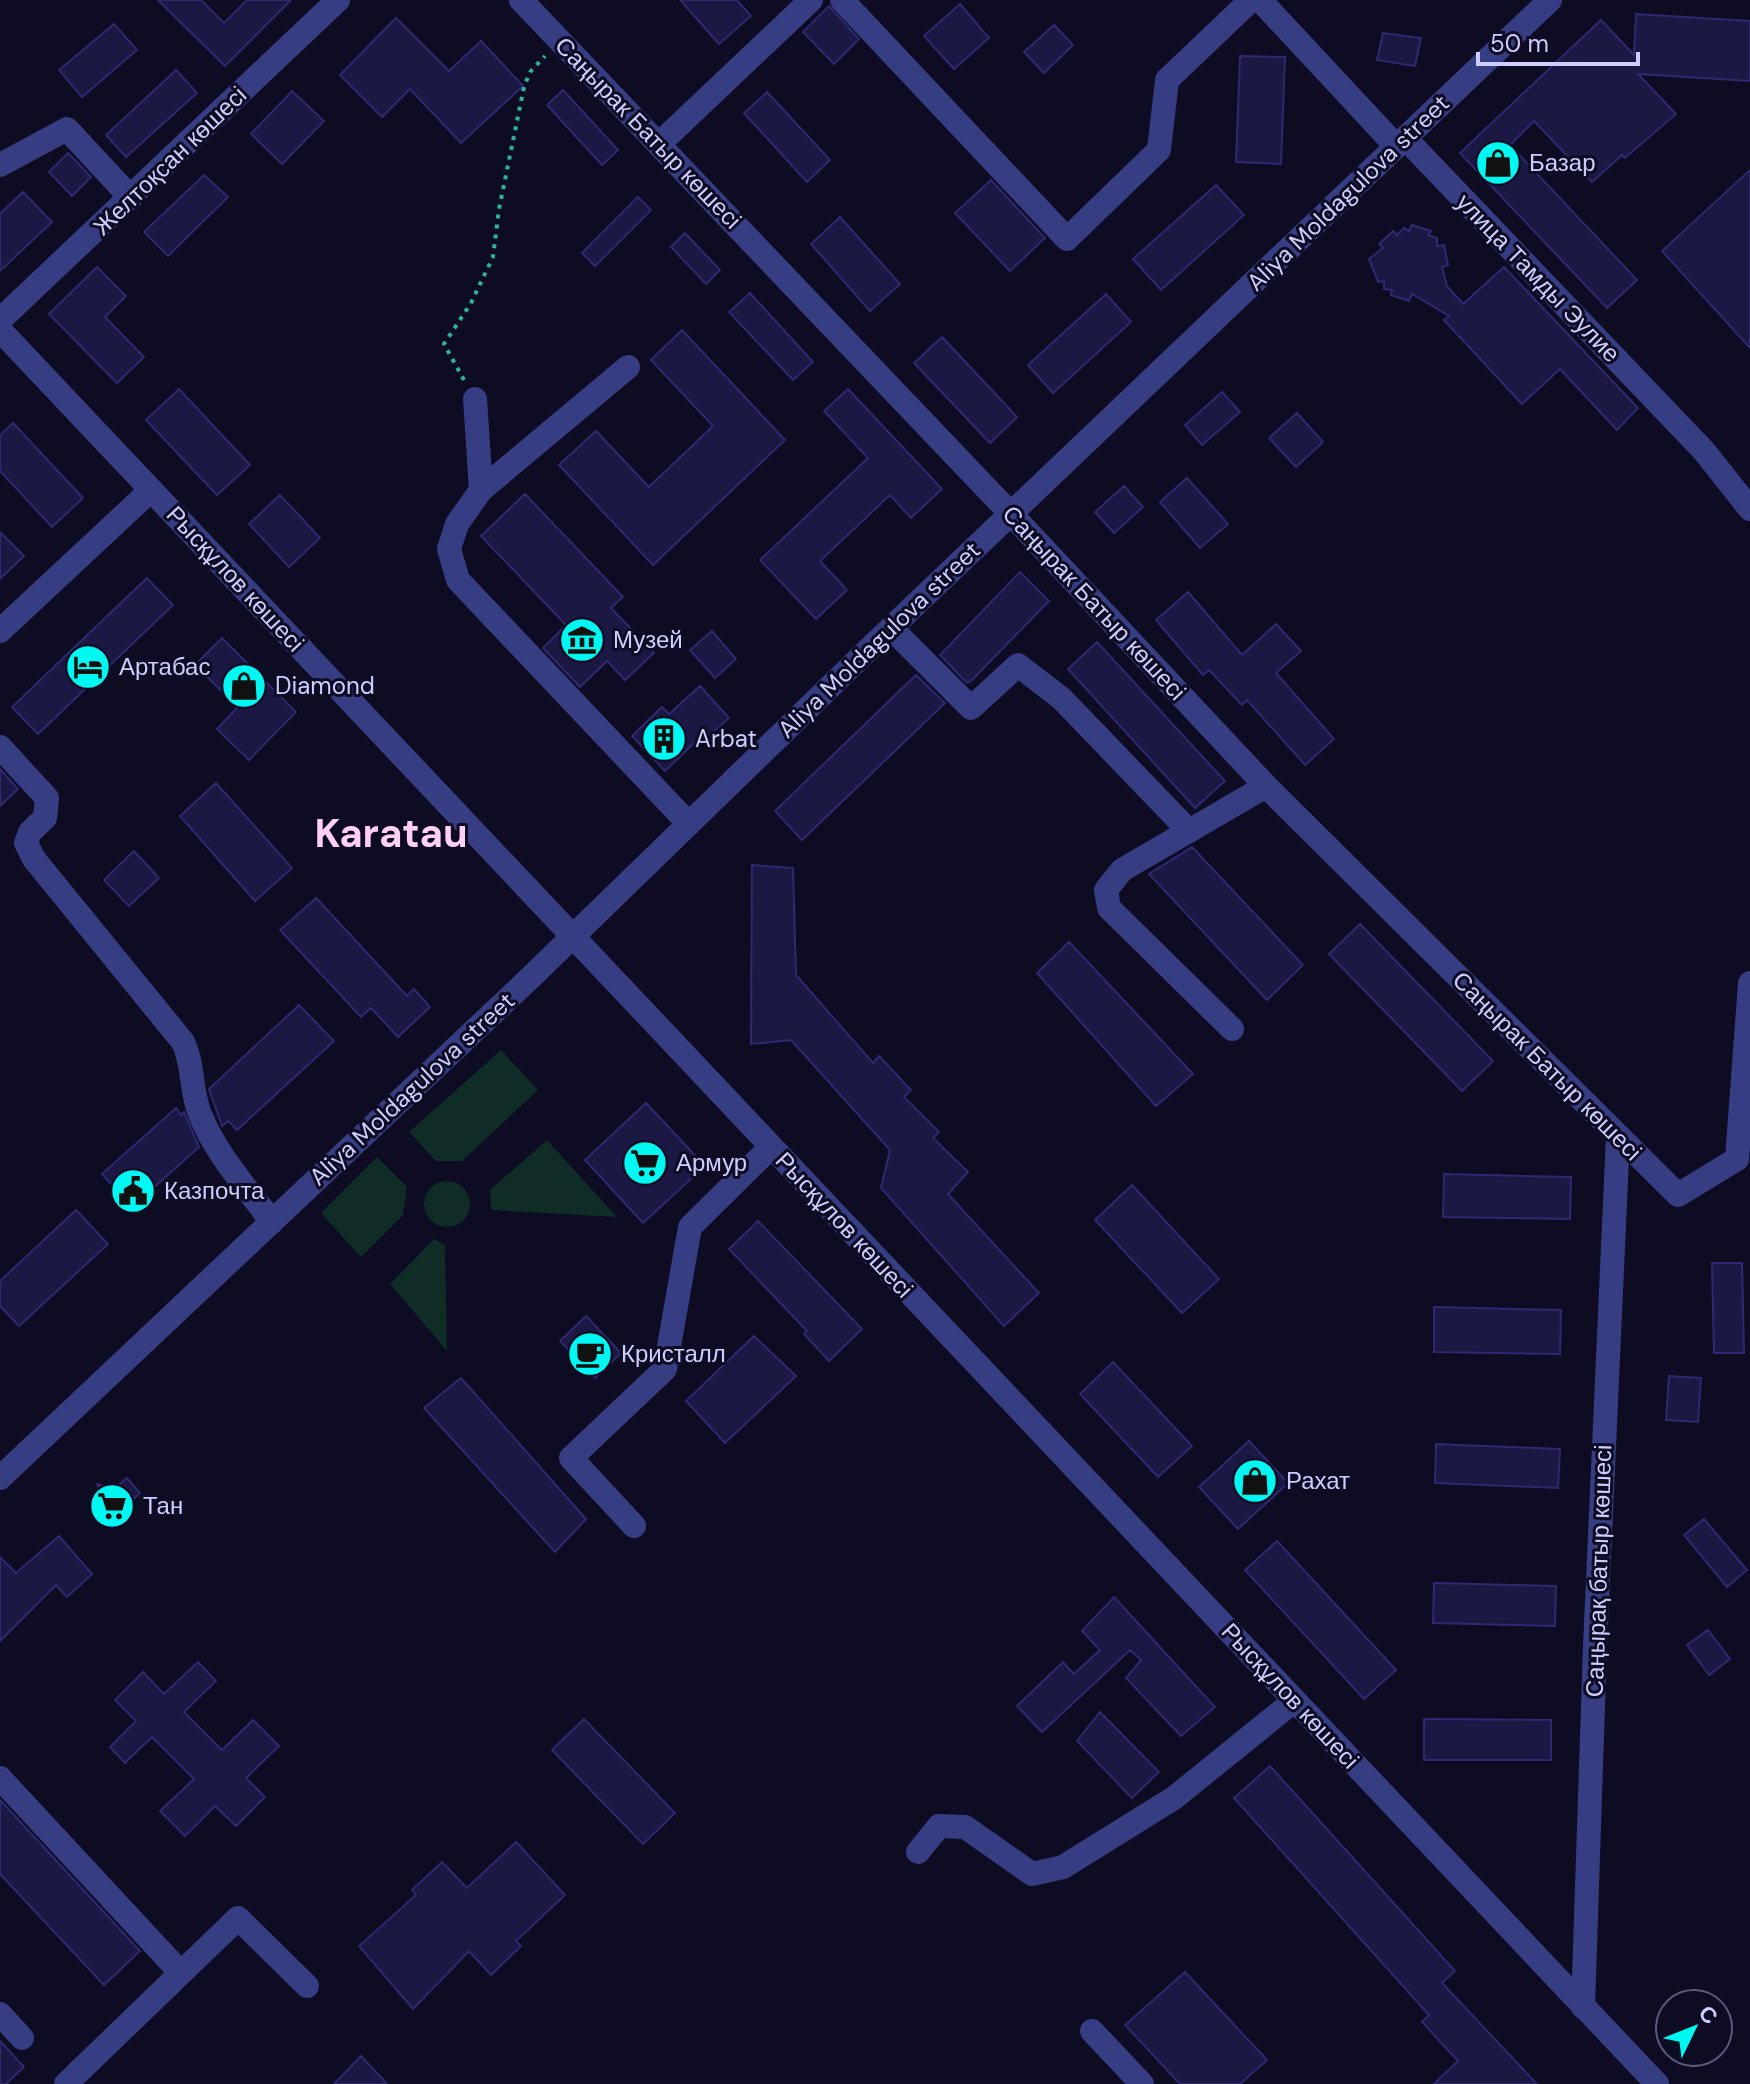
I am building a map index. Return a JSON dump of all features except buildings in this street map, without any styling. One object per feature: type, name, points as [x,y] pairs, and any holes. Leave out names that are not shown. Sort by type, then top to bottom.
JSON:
[{"type":"street","name":"Желтоқсан көшесі","points":[[0,320],[338,0]]},
{"type":"street","name":"Саңырак Батыр көшесі","points":[[521,0],[1266,786],[1678,1195],[1737,1159],[1750,983]]},
{"type":"street","points":[[659,144],[811,0]]},
{"type":"street","points":[[842,0],[1067,239],[1159,150],[1167,80],[1251,0]]},
{"type":"street","name":"улица Тамды Эулие","points":[[1260,0],[1704,451],[1750,509]]},
{"type":"street","name":"Aliya Moldagulova street","points":[[0,1477],[572,937],[1548,0]]},
{"type":"street","points":[[0,165],[67,129],[131,198]]},
{"type":"street","name":"Рысқұлов көшесі","points":[[0,330],[1657,2084]]},
{"type":"street","points":[[628,367],[481,490],[457,524],[449,549],[458,580],[689,824]]},
{"type":"street","points":[[475,399],[481,490]]},
{"type":"street","points":[[0,631],[151,490]]},
{"type":"street","points":[[891,628],[971,708],[1018,665],[1062,699],[1189,831]]},
{"type":"street","points":[[0,747],[47,798],[45,818],[30,832],[26,843],[34,859],[183,1042],[188,1053],[192,1087],[207,1131],[272,1222]]},
{"type":"street","points":[[1232,1029],[1109,908],[1106,890],[1122,870],[1266,786]]},
{"type":"street","name":"Саңырақ батыр көшесі","points":[[1583,2007],[1595,1630],[1618,1136]]},
{"type":"street","points":[[634,1526],[571,1458],[665,1369],[690,1227],[771,1147]]},
{"type":"street","points":[[918,1852],[939,1826],[965,1827],[1032,1874],[1063,1867],[1174,1798],[1294,1701]]},
{"type":"street","points":[[0,1778],[181,1973]]},
{"type":"street","points":[[66,2084],[238,1918],[307,1986]]},
{"type":"street","points":[[0,2014],[22,2038]]},
{"type":"street","points":[[1092,2031],[1142,2084]]},
{"type":"path","points":[[475,399],[444,344],[471,303],[493,257],[499,209],[524,87],[530,72],[560,40]]},
{"type":"green space","points":[[501,1050],[538,1090],[462,1161],[436,1161],[409,1132]]},
{"type":"green space","points":[[547,1140],[617,1217],[491,1210],[490,1190]]},
{"type":"green space","points":[[377,1157],[407,1187],[403,1215],[361,1257],[321,1213]]},
{"type":"green space","points":[[447,1181],[463,1188],[470,1204],[463,1220],[447,1227],[431,1220],[424,1204],[431,1188]]},
{"type":"green space","points":[[434,1239],[445,1245],[447,1351],[390,1284]]},
{"type":"place","name":"Базар","points":[[1498,163]]},
{"type":"place","name":"Музей","points":[[582,640]]},
{"type":"place","name":"Артабас","points":[[88,667]]},
{"type":"place","name":"Diamond","points":[[244,686]]},
{"type":"place","name":"Arbat","points":[[664,739]]},
{"type":"place","name":"Армур","points":[[645,1163]]},
{"type":"place","name":"Казпочта","points":[[133,1191]]},
{"type":"place","name":"Кристалл","points":[[590,1354]]},
{"type":"place","name":"Рахат","points":[[1255,1481]]},
{"type":"place","name":"Тан","points":[[112,1506]]},
{"type":"district","name":"Karatau","points":[[391,833]]}]
